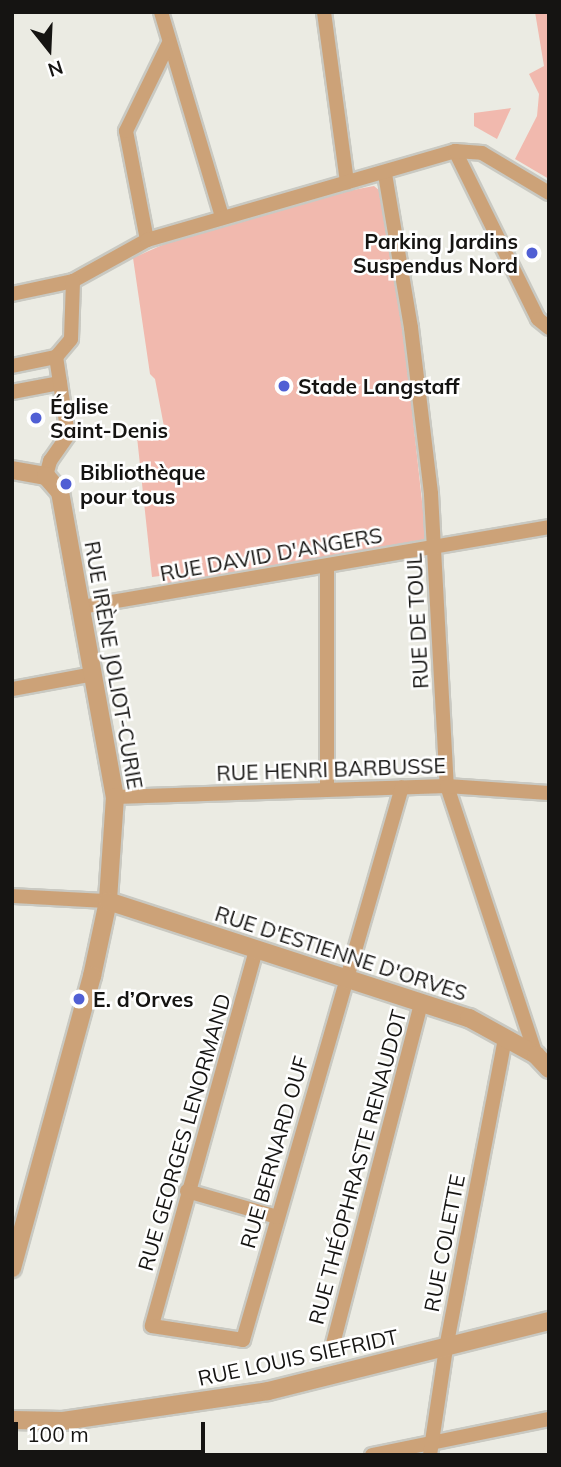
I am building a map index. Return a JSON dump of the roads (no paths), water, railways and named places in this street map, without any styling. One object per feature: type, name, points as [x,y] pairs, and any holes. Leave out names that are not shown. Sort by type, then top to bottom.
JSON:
[{"type":"street","points":[[160,12],[222,217]]},
{"type":"street","points":[[324,12],[347,182]]},
{"type":"street","points":[[147,240],[132,176],[128,118],[168,45]]},
{"type":"street","points":[[455,150],[538,319],[549,328]]},
{"type":"street","points":[[12,294],[73,281],[147,240],[347,182],[385,174],[455,150],[482,153],[549,193]]},
{"type":"street","name":"RUE DE TOUL","points":[[385,174],[411,328],[434,548],[447,786],[536,1055]]},
{"type":"street","points":[[12,366],[56,357],[71,339],[73,281]]},
{"type":"street","points":[[12,470],[46,476],[50,461],[68,435],[56,357]]},
{"type":"street","points":[[12,392],[60,383]]},
{"type":"street","name":"RUE IRÈNE JOLIOT-CURIE","points":[[12,1268],[92,976],[108,901],[115,797],[60,492],[46,476]]},
{"type":"street","name":"RUE DAVID D'ANGERS","points":[[82,607],[549,527]]},
{"type":"street","points":[[327,566],[327,790]]},
{"type":"street","points":[[12,690],[94,674]]},
{"type":"street","name":"RUE HENRI BARBUSSE","points":[[115,797],[447,786],[549,793]]},
{"type":"street","name":"RUE BERNARD OUF","points":[[243,1340],[402,787]]},
{"type":"street","points":[[12,895],[108,901]]},
{"type":"street","name":"RUE D'ESTIENNE D'ORVES","points":[[108,901],[256,950],[348,976],[469,1018],[536,1055],[549,1069]]},
{"type":"street","name":"RUE GEORGES LENORMAND","points":[[243,1340],[152,1326],[187,1191],[256,950]]},
{"type":"street","name":"RUE THÉOPHRASTE RENAUDOT","points":[[333,1344],[422,1001]]},
{"type":"street","name":"RUE COLETTE","points":[[429,1449],[505,1040]]},
{"type":"street","points":[[187,1191],[277,1217]]},
{"type":"street","name":"RUE LOUIS SIEFRIDT","points":[[12,1420],[63,1421],[256,1393],[549,1321]]},
{"type":"street","points":[[372,1455],[429,1449],[549,1419]]},
{"type":"place","name":"Parking Jardins Suspendus Nord","points":[[532,253]]},
{"type":"place","name":"Stade Langstaff","points":[[284,386]]},
{"type":"place","name":"Église Saint-Denis","points":[[36,418]]},
{"type":"place","name":"Bibliothèque pour tous","points":[[66,484]]},
{"type":"place","name":"E. d’Orves","points":[[79,999]]}]
